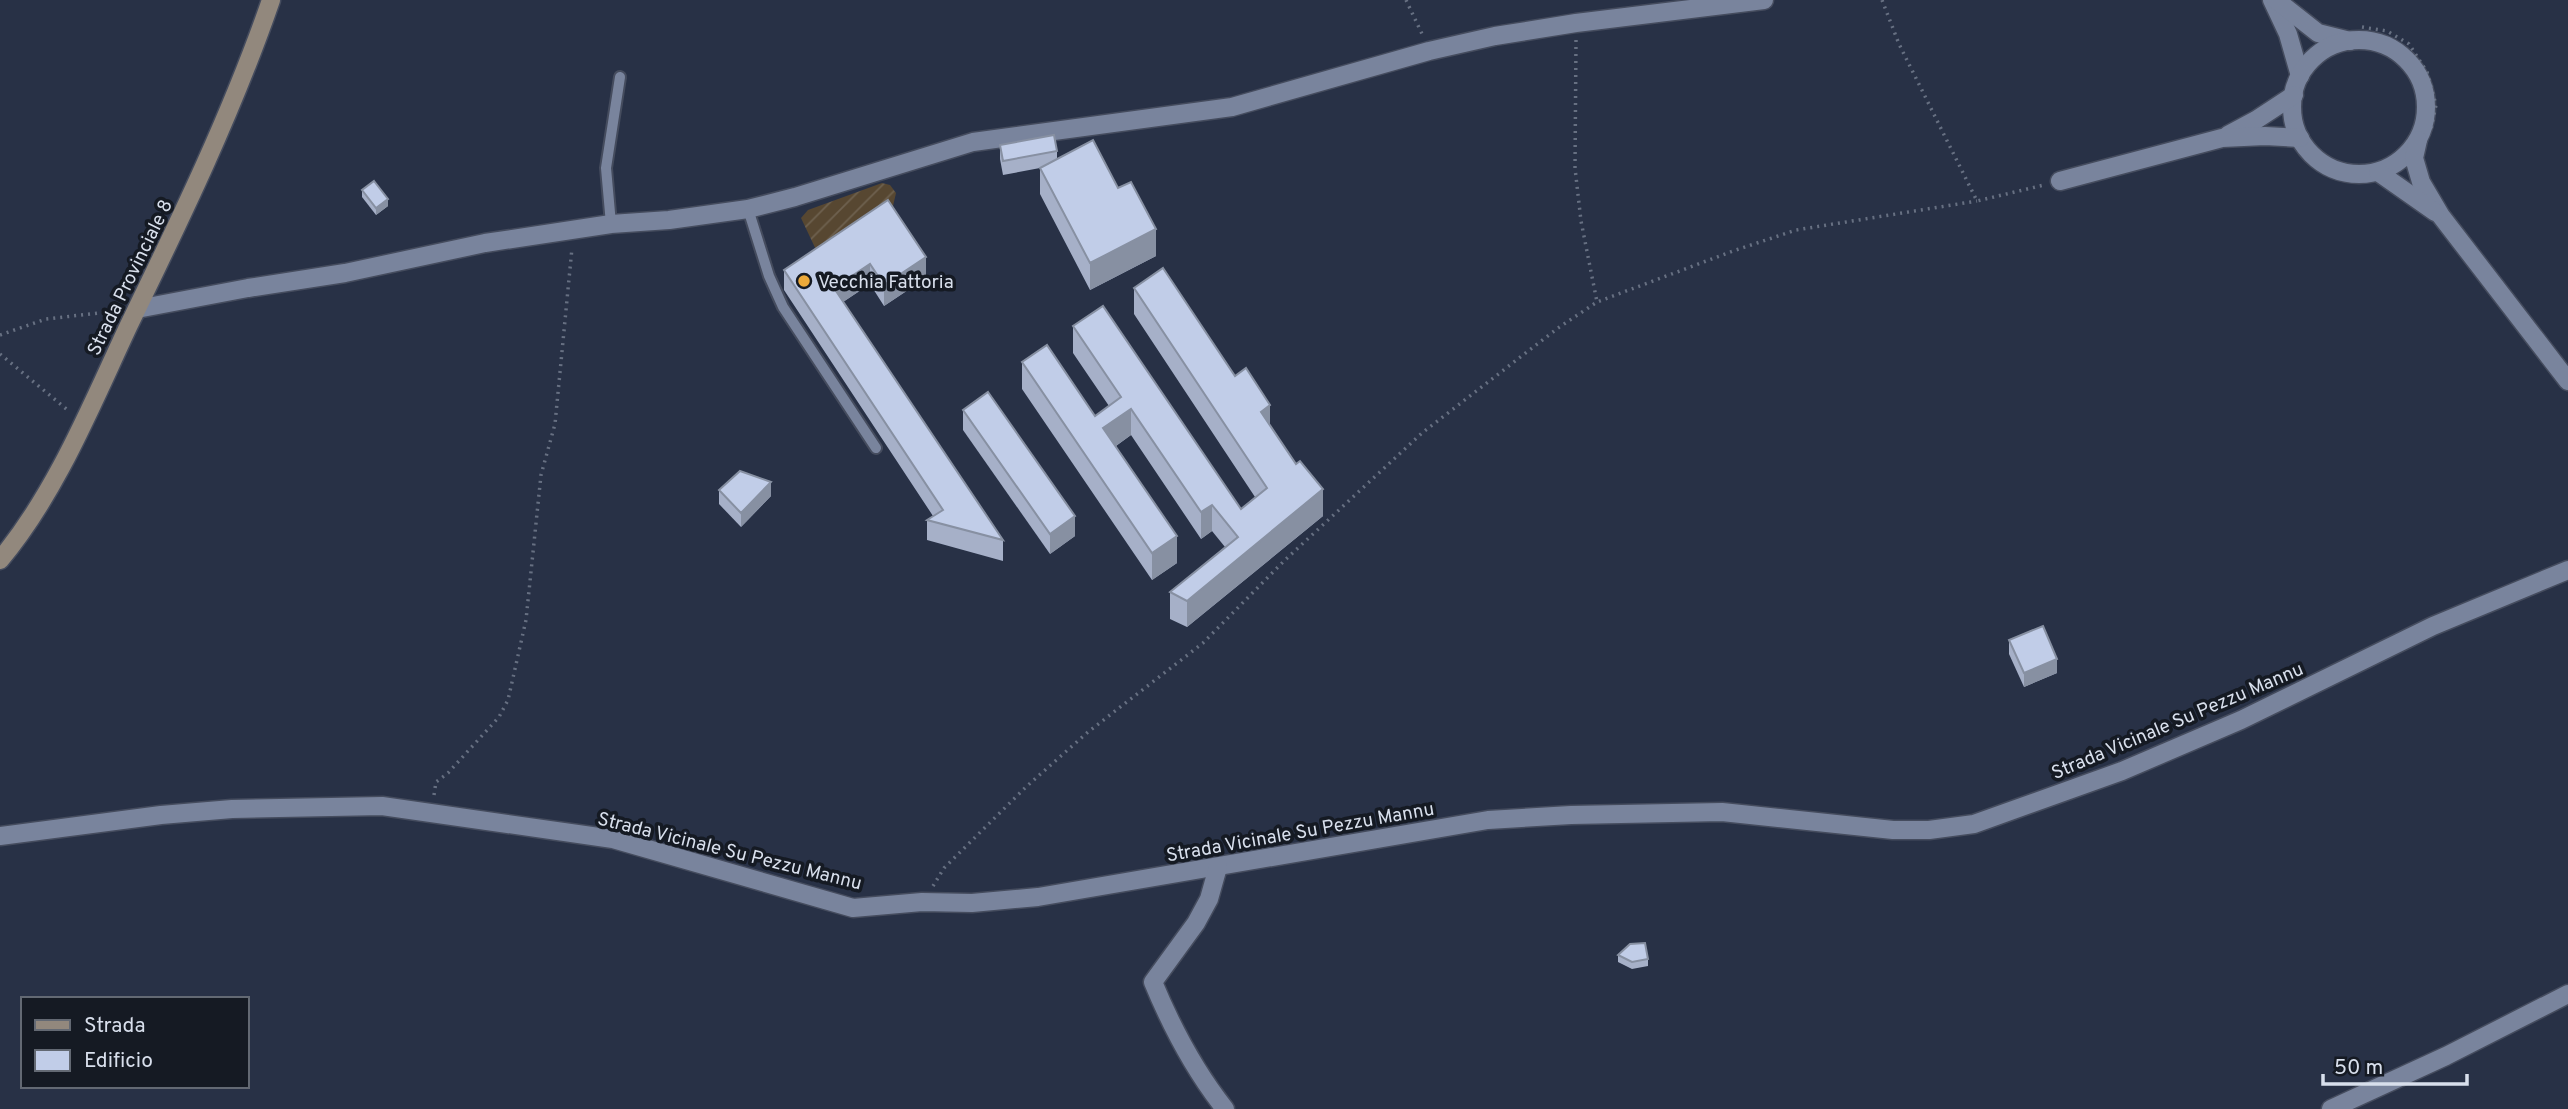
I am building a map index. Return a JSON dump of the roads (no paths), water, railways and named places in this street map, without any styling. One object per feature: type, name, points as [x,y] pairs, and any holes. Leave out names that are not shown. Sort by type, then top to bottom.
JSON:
[{"type":"main road","name":"Strada Provinciale 8","points":[[0,560],[21,535],[82,423],[206,164],[271,0]]},
{"type":"street","points":[[137,309],[345,273],[485,243],[611,224],[669,220],[748,208],[795,197],[974,142],[1232,107],[1429,51],[1495,36],[1576,23],[1764,0]]},
{"type":"street","points":[[2274,0],[2318,33],[2350,34],[2387,47],[2403,57],[2416,72],[2423,89],[2426,108],[2424,135],[2414,158],[2421,182],[2441,216],[2568,382]]},
{"type":"street","points":[[2274,0],[2288,34],[2300,76]]},
{"type":"street","points":[[2350,34],[2320,53],[2305,67],[2300,76],[2294,95],[2294,122],[2310,153],[2333,169],[2350,174],[2378,172],[2403,158],[2424,135]]},
{"type":"street","points":[[2222,138],[2294,95]]},
{"type":"street","points":[[2060,181],[2222,138],[2300,138]]},
{"type":"street","points":[[2378,172],[2441,216]]},
{"type":"street","name":"Strada Vicinale Su Pezzu Mannu","points":[[0,836],[161,815],[232,809],[382,806],[613,839],[853,908],[1038,897],[1488,820],[1571,815],[1722,812],[1893,830],[1929,830],[1974,824],[2122,771],[2241,720],[2433,626],[2568,570]]},
{"type":"street","points":[[1218,867],[1209,899],[1196,923],[1153,982],[1169,1020],[1201,1079],[1225,1109]]},
{"type":"street","points":[[2331,1109],[2568,994]]},
{"type":"lane","points":[[611,224],[606,168],[620,77]]},
{"type":"lane","points":[[748,208],[769,276],[783,307],[876,448]]},
{"type":"place","name":"Vecchia Fattoria","points":[[804,281]]}]
